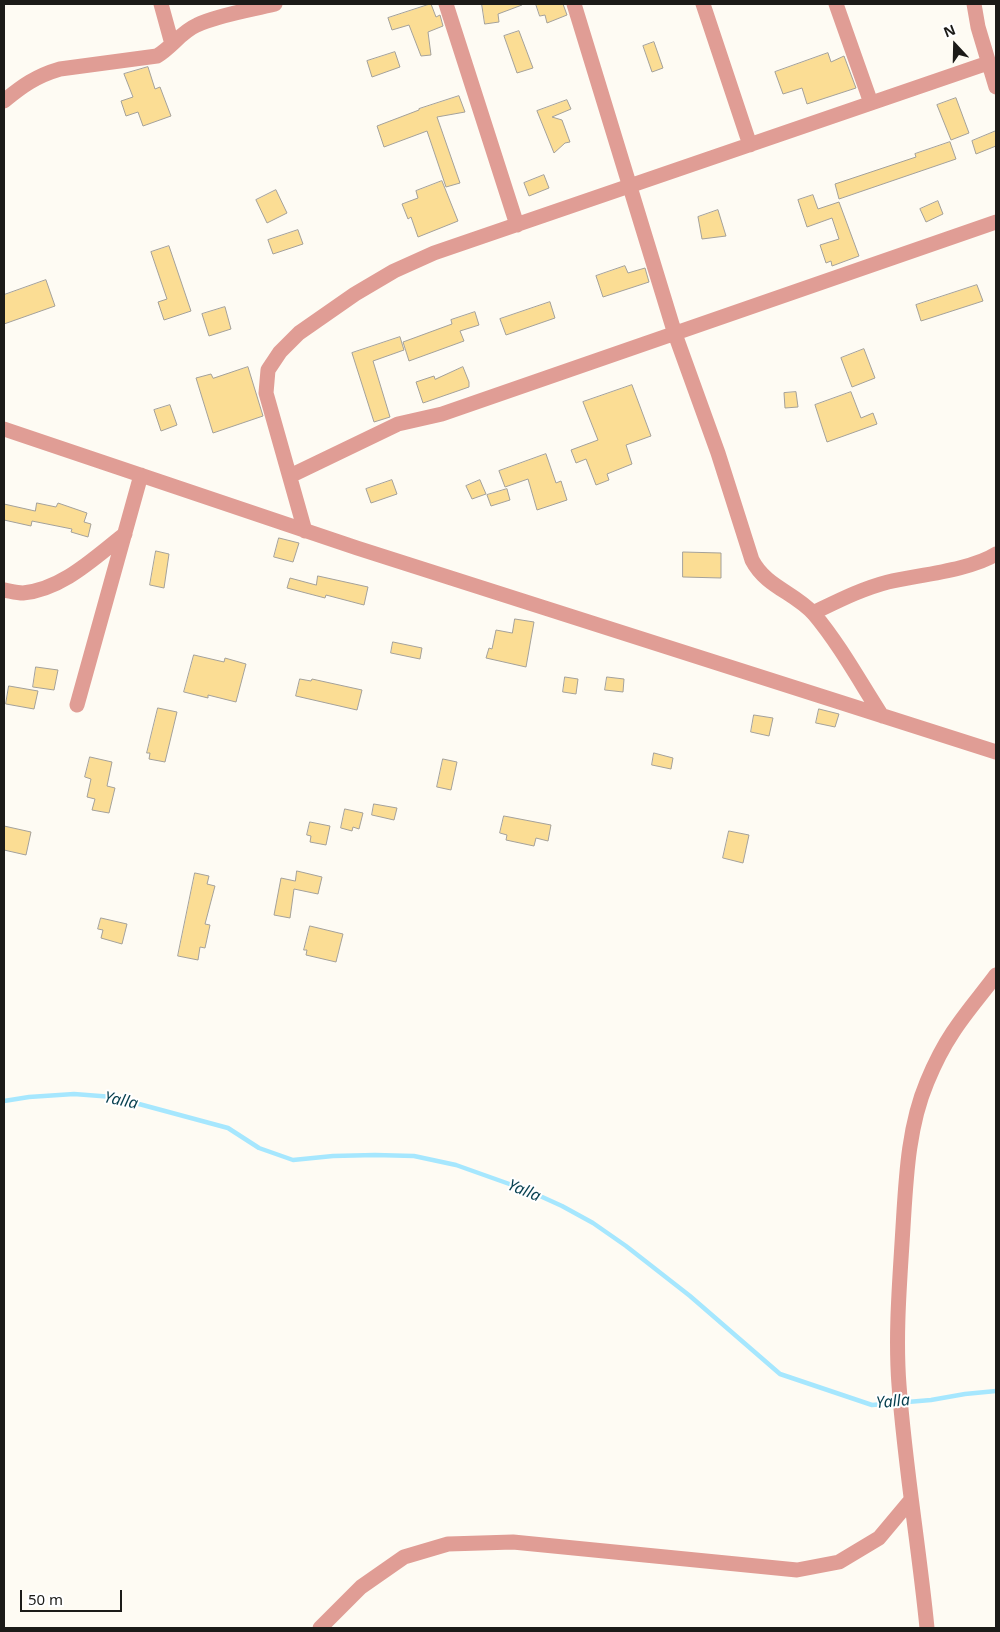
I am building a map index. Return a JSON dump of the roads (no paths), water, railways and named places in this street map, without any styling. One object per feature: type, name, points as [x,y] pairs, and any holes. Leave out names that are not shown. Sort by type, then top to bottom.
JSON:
[{"type":"street","points":[[162,4],[172,44]]},
{"type":"street","points":[[4,101],[27,83],[45,74],[60,69],[157,56],[183,33],[196,25],[275,4]]},
{"type":"street","points":[[446,4],[517,225]]},
{"type":"street","points":[[574,4],[675,334],[718,453],[752,560],[758,571],[767,580],[800,600],[813,613],[882,716]]},
{"type":"street","points":[[704,4],[750,145]]},
{"type":"street","points":[[836,4],[871,103]]},
{"type":"street","points":[[974,4],[978,27],[996,87]]},
{"type":"street","points":[[305,531],[266,393],[268,370],[280,352],[299,333],[356,294],[394,271],[434,253],[988,63]]},
{"type":"street","points":[[290,476],[398,424],[442,414],[996,222]]},
{"type":"street","points":[[4,429],[305,531],[996,752]]},
{"type":"street","points":[[77,705],[141,475]]},
{"type":"street","points":[[4,590],[21,593],[43,589],[63,580],[124,534]]},
{"type":"street","points":[[813,613],[864,589],[972,564],[996,554]]},
{"type":"street","points":[[930,1627],[910,1501],[899,1383],[898,1298],[905,1186],[918,1110],[931,1075],[953,1033],[996,975]]},
{"type":"street","points":[[320,1628],[361,1587],[404,1557],[448,1544],[513,1542],[797,1570],[839,1562],[879,1538],[910,1501]]},
{"type":"waterway","name":"Yalla","points":[[4,1101],[74,1094],[113,1097],[228,1128],[259,1148],[293,1160],[333,1156],[414,1156],[456,1165],[529,1191],[593,1223],[690,1296],[780,1374],[872,1405],[931,1400],[996,1391]]}]
